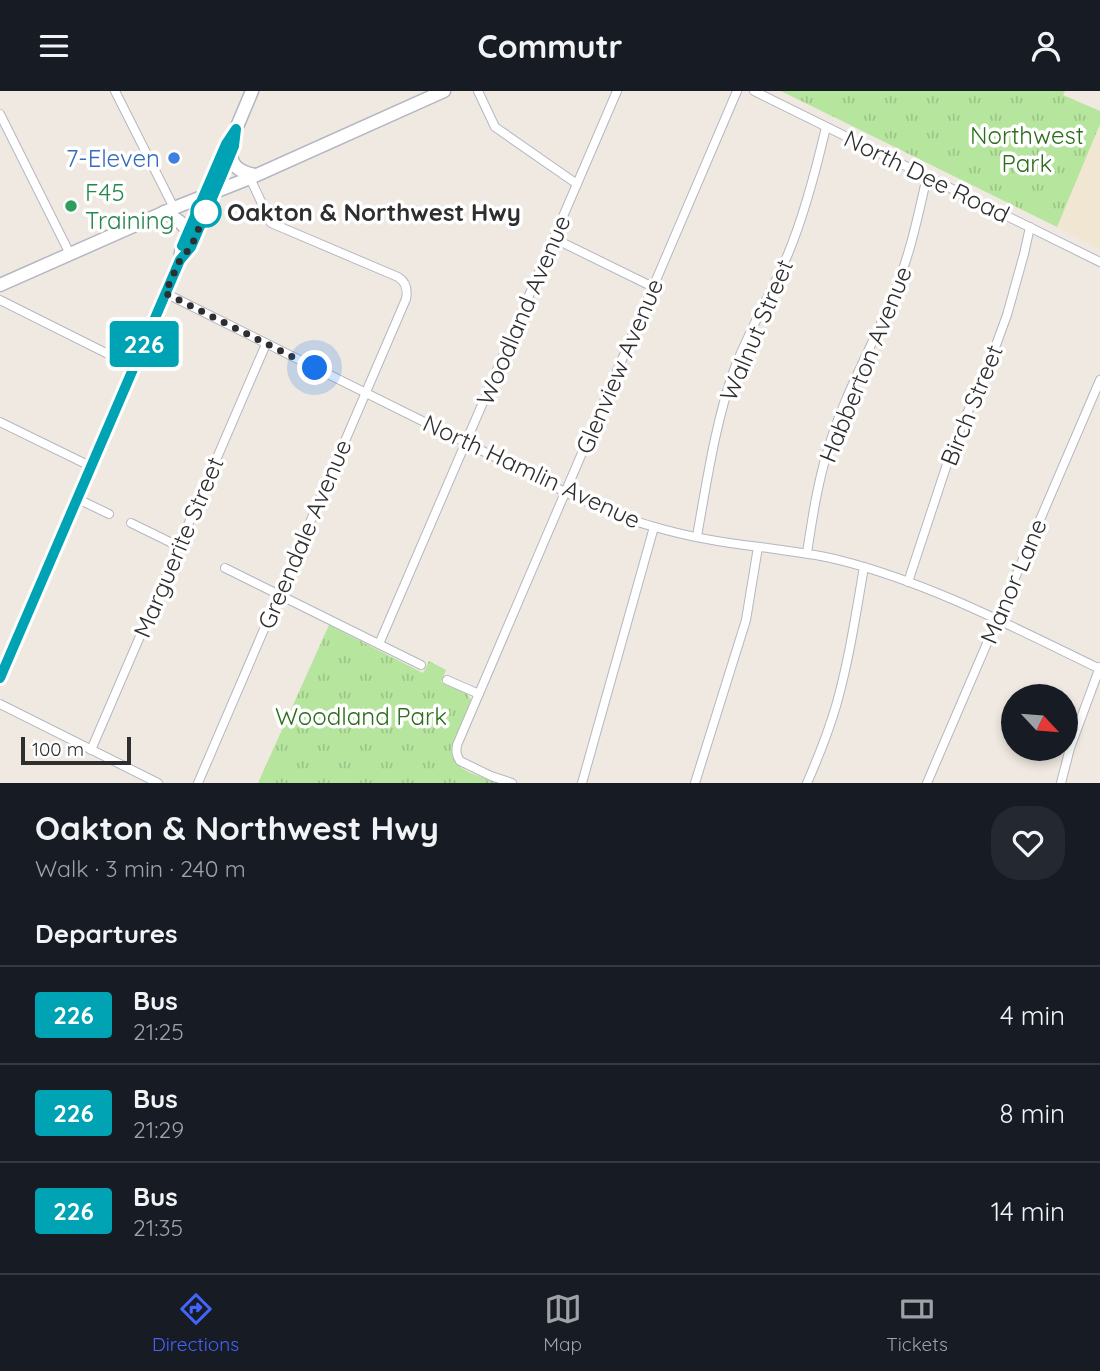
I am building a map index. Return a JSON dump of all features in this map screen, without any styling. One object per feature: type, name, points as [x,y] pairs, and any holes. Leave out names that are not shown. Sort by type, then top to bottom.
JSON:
[{"type":"main road","points":[[0,678],[165,293],[180,260],[191,247],[226,144],[236,129],[252,91]]},
{"type":"main road","points":[[0,285],[440,92]]},
{"type":"main road","points":[[180,260],[188,233],[230,154],[236,129]]},
{"type":"main road","points":[[230,154],[236,167],[252,176]]},
{"type":"main road","points":[[169,210],[185,225],[188,233]]},
{"type":"street","points":[[115,91],[169,210]]},
{"type":"street","points":[[478,91],[495,127],[577,184]]},
{"type":"street","name":"Woodland Avenue","points":[[379,644],[617,91]]},
{"type":"street","name":"Glenview Avenue","points":[[512,783],[465,764],[457,757],[457,745],[737,91]]},
{"type":"street","name":"North Dee Road","points":[[754,91],[1100,262]]},
{"type":"street","points":[[0,114],[70,254]]},
{"type":"street","name":"Walnut Street","points":[[697,537],[715,439],[733,373],[779,274],[804,212],[826,127]]},
{"type":"street","name":"Greendale Avenue","points":[[198,783],[407,292],[403,280],[398,277],[271,223],[252,176]]},
{"type":"street","name":"Habberton Avenue","points":[[807,553],[827,454],[855,376],[897,287],[911,245],[927,176]]},
{"type":"street","name":"Birch Street","points":[[908,582],[953,446],[1007,315],[1030,227]]},
{"type":"street","points":[[552,238],[653,287]]},
{"type":"street","name":"North Hamlin Avenue","points":[[165,293],[565,492],[614,513],[654,527],[697,537],[807,553],[864,567],[997,619],[1100,668]]},
{"type":"street","points":[[0,300],[134,367]]},
{"type":"street","name":"Marguerite Street","points":[[91,750],[266,344]]},
{"type":"street","name":"Manor Lane","points":[[927,783],[1100,380]]},
{"type":"street","points":[[0,422],[92,467]]},
{"type":"street","points":[[78,499],[109,514]]},
{"type":"street","points":[[131,523],[178,546]]},
{"type":"street","points":[[582,783],[654,527]]},
{"type":"street","points":[[695,783],[746,620],[758,547]]},
{"type":"street","points":[[807,783],[836,706],[864,567]]},
{"type":"street","points":[[225,568],[421,665]]},
{"type":"street","points":[[1060,783],[1100,668]]},
{"type":"street","points":[[447,680],[479,694]]},
{"type":"street","points":[[0,705],[158,783]]},
{"type":"shaded area","points":[[1100,124],[1100,249],[1057,227]]},
{"type":"green space","name":"Northwest Park","points":[[781,91],[1065,91],[1063,95],[1100,111],[1100,124],[1057,227]]},
{"type":"green space","name":"Woodland Park","points":[[329,625],[423,673],[429,661],[446,670],[441,682],[467,694],[471,700],[452,745],[455,761],[475,775],[500,783],[258,783]]},
{"type":"bus line","name":"226","points":[[0,678],[180,260],[191,247],[222,175],[234,146],[236,129],[226,144],[182,246]]},
{"type":"place","name":"7-Eleven","points":[[174,158]]},
{"type":"place","name":"F45 Training","points":[[71,206]]},
{"type":"place","name":"Oakton & Northwest Hwy","points":[[206,212]]},
{"type":"route","points":[[206,212],[207,209],[191,247],[180,260],[165,293],[315,368]]}]
